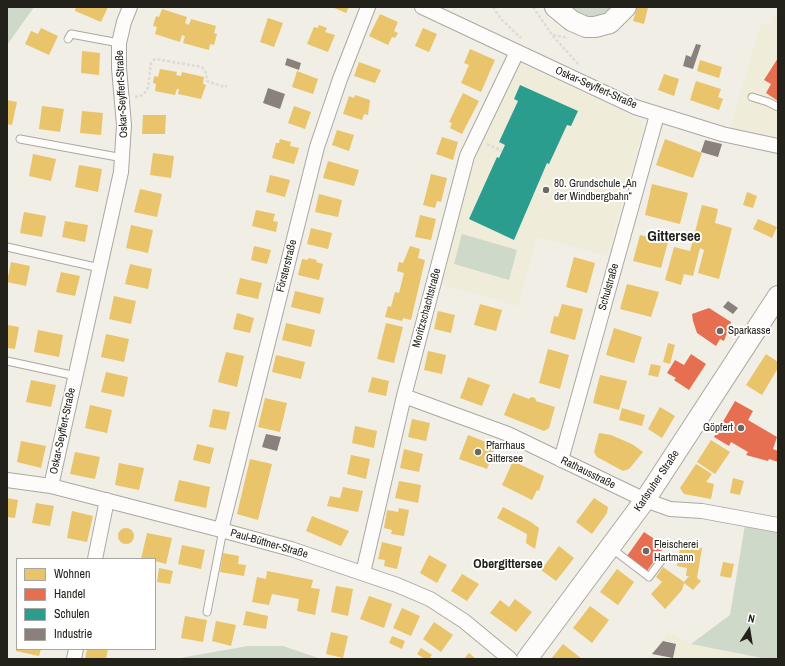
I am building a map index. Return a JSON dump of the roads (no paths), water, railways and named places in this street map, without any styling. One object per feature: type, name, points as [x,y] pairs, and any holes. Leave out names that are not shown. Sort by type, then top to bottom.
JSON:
[{"type":"street","name":"Oskar-Seyffert-Straße","points":[[52,486],[123,158],[123,100],[119,68],[119,43],[124,22],[130,7]]},
{"type":"street","name":"Försterstraße","points":[[222,530],[317,147],[340,79],[368,7]]},
{"type":"street","name":"Oskar-Seyffert-Straße","points":[[422,7],[520,46],[606,95],[657,115],[722,134],[778,146]]},
{"type":"street","points":[[555,7],[572,21],[586,27],[595,27],[610,22],[626,7]]},
{"type":"street","name":"Moritzschachtstraße","points":[[363,573],[404,396],[467,156],[520,46]]},
{"type":"street","name":"Schulstraße","points":[[561,460],[657,115]]},
{"type":"street","name":"Karlsruher Straße","points":[[528,659],[645,500],[778,296]]},
{"type":"street","name":"Rathausstraße","points":[[404,396],[508,434],[645,500],[670,509],[702,511],[778,525]]},
{"type":"street","name":"Paul-Büttner-Straße","points":[[7,480],[52,486],[222,530],[291,549],[397,585],[430,599],[464,621],[510,659]]},
{"type":"street","points":[[95,558],[107,500]]},
{"type":"lane","points":[[68,39],[71,34],[119,43]]},
{"type":"lane","points":[[752,97],[778,107]]},
{"type":"lane","points":[[20,139],[123,158]]},
{"type":"lane","points":[[7,247],[100,268]]},
{"type":"lane","name":"Oskar-Seyffert-Straße","points":[[7,361],[76,376]]},
{"type":"lane","points":[[207,612],[222,530]]},
{"type":"lane","points":[[611,548],[649,577],[661,561]]},
{"type":"place","name":"80. Grundschule „An der Windbergbahn“","points":[[546,190]]},
{"type":"place","name":"Sparkasse","points":[[720,331]]},
{"type":"place","name":"Göpfert","points":[[741,428]]},
{"type":"place","name":"Pfarrhaus Gittersee","points":[[478,452]]},
{"type":"place","name":"Fleischerei Hartmann","points":[[646,551]]},
{"type":"district","name":"Gittersee","points":[[674,237]]},
{"type":"district","name":"Obergittersee","points":[[508,565]]}]
